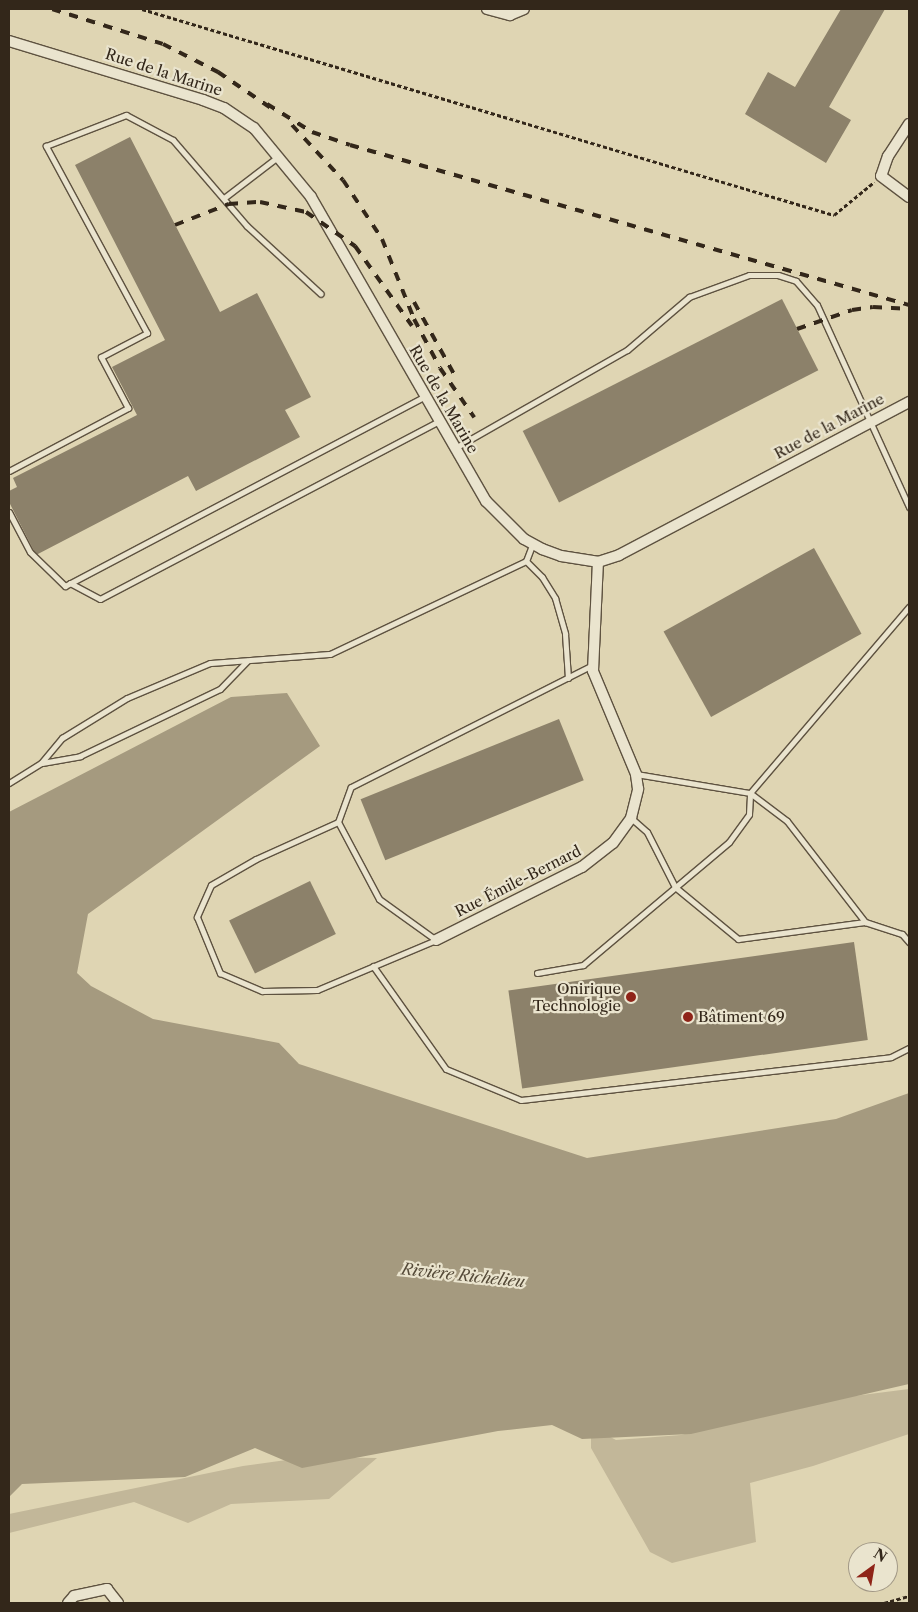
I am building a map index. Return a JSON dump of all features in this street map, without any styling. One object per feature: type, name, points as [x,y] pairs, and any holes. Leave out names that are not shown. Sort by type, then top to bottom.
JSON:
[{"type":"street","points":[[487,9],[510,15],[524,9]]},
{"type":"street","name":"Rue de la Marine","points":[[9,41],[224,108],[254,128],[279,155],[311,197],[486,501],[504,521],[533,544],[561,556],[598,562],[619,555],[869,421],[909,402]]},
{"type":"street","points":[[909,124],[881,173],[909,197]]},
{"type":"street","name":"Rue Émile-Bernard","points":[[436,940],[582,867],[613,843],[631,818],[638,789],[636,774],[626,744],[596,682],[593,665],[598,562]]},
{"type":"street","points":[[68,1603],[74,1596],[107,1589],[118,1603]]},
{"type":"lane","points":[[9,471],[128,408],[101,357],[147,333],[46,146],[126,115],[173,140],[247,226],[320,294]]},
{"type":"lane","points":[[224,198],[279,155]]},
{"type":"lane","points":[[455,448],[626,350],[689,297],[749,275],[778,275],[796,281],[816,305],[909,507]]},
{"type":"lane","points":[[9,512],[30,552],[65,586],[425,396]]},
{"type":"lane","points":[[70,584],[100,599],[440,421]]},
{"type":"lane","points":[[9,783],[41,763],[62,738],[127,698],[210,664],[330,654],[526,561],[533,544]]},
{"type":"lane","points":[[526,561],[542,577],[555,598],[565,634],[568,678]]},
{"type":"lane","points":[[537,973],[583,965],[729,842],[748,814],[750,793],[909,607]]},
{"type":"lane","points":[[41,763],[80,756],[220,689],[247,661]]},
{"type":"lane","points":[[436,940],[316,990],[262,991],[220,973],[197,917],[211,885],[256,859],[338,822],[351,788],[593,665]]},
{"type":"lane","points":[[636,774],[750,793],[787,821],[865,922]]},
{"type":"lane","points":[[631,818],[647,832],[675,887],[738,939],[865,922],[902,934],[909,942]]},
{"type":"lane","points":[[338,822],[379,900],[436,940]]},
{"type":"lane","points":[[374,966],[446,1069],[521,1100],[891,1057],[909,1048]]},
{"type":"path","points":[[142,9],[834,215],[881,173]]},
{"type":"path","points":[[884,1603],[909,1596]]},
{"type":"shaded area","points":[[909,1389],[909,1434],[813,1466],[750,1483],[756,1542],[672,1563],[650,1552],[591,1448],[591,1427],[616,1440],[681,1435],[807,1402]]},
{"type":"shaded area","points":[[308,1457],[377,1458],[329,1499],[231,1504],[188,1523],[134,1502],[9,1533],[9,1514],[243,1466]]},
{"type":"water","name":"Rivière Richelieu","points":[[287,693],[320,746],[88,914],[77,973],[91,986],[153,1019],[279,1043],[299,1064],[587,1158],[836,1119],[909,1093],[909,1384],[691,1434],[582,1439],[552,1425],[498,1431],[302,1468],[255,1448],[185,1477],[22,1484],[9,1497],[9,812],[231,697]]},
{"type":"building","points":[[841,9],[885,9],[829,107],[851,120],[826,163],[745,114],[768,72],[795,87]]},
{"type":"building","points":[[130,137],[220,312],[257,293],[311,397],[285,410],[300,437],[196,491],[188,476],[36,555],[9,502],[9,491],[17,487],[13,478],[137,415],[112,367],[165,340],[75,165]]},
{"type":"building","points":[[782,299],[818,370],[559,502],[523,431]]},
{"type":"building","points":[[814,548],[862,634],[711,717],[664,631]]},
{"type":"building","points":[[559,719],[584,780],[385,860],[361,799]]},
{"type":"building","points":[[310,881],[336,934],[255,973],[229,920]]},
{"type":"building","name":"Bâtiment 69","points":[[854,942],[868,1040],[522,1089],[508,991]]},
{"type":"railway","points":[[52,9],[163,44],[218,72],[271,108]]},
{"type":"railway","points":[[267,104],[312,132],[350,145],[909,305]]},
{"type":"railway","points":[[292,125],[343,180],[382,239],[414,319],[440,368],[474,417]]},
{"type":"railway","points":[[175,225],[229,204],[260,202],[306,212],[355,246],[412,326]]},
{"type":"railway","points":[[414,302],[455,376]]},
{"type":"railway","points":[[797,329],[852,310],[873,307],[907,309]]},
{"type":"place","name":"Onirique Technologie","points":[[631,997]]},
{"type":"place","name":"Bâtiment 69","points":[[688,1017]]}]
